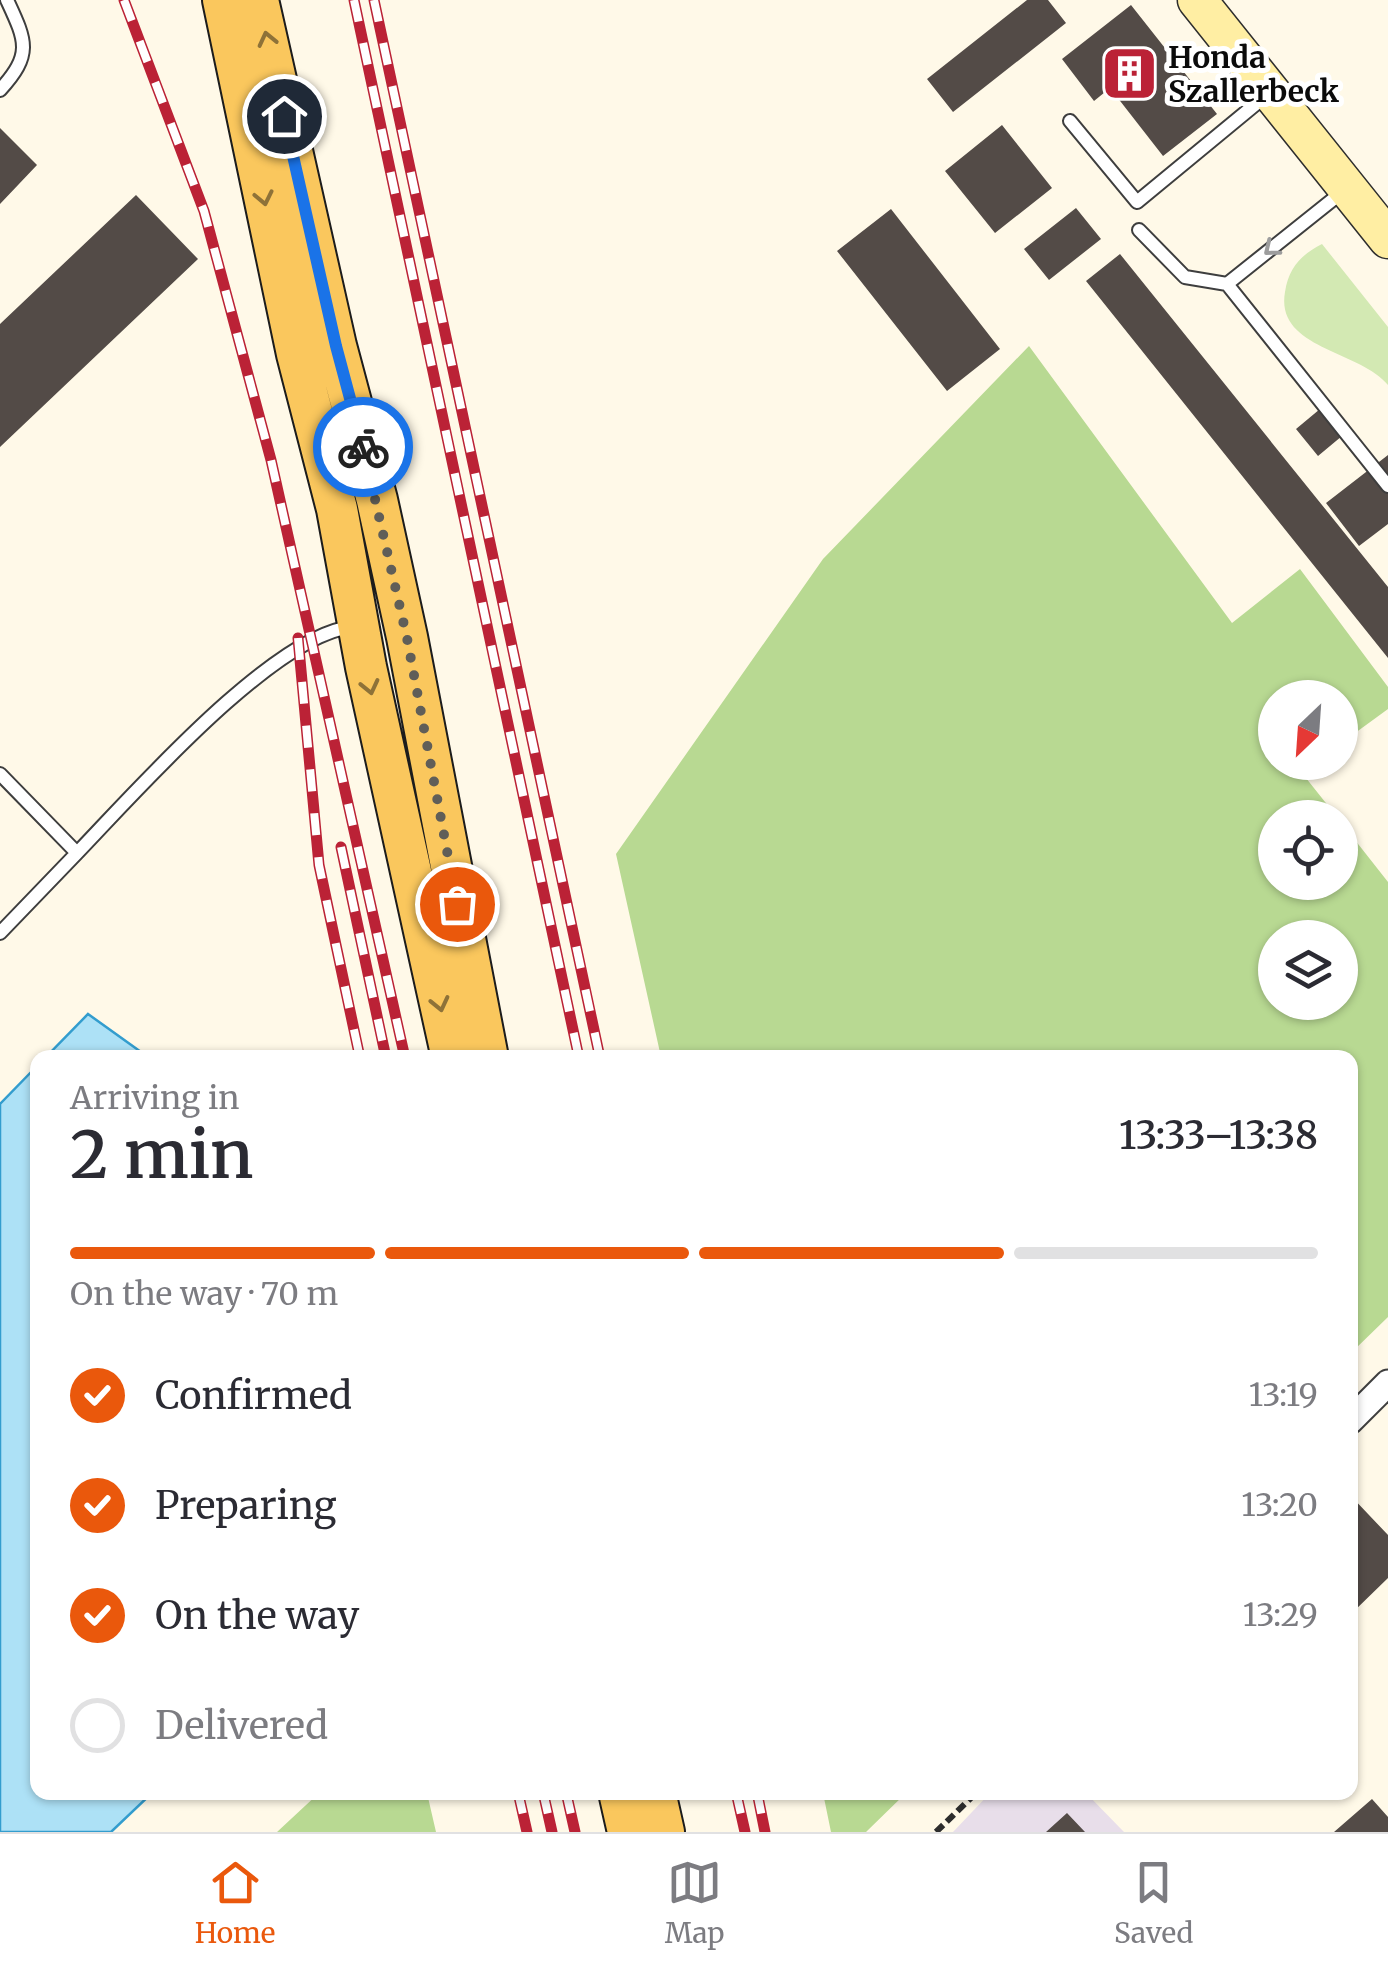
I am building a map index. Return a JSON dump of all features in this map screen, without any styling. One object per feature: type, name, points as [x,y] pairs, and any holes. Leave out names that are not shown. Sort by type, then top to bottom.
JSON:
[{"type":"main road","points":[[223,0],[298,354],[337,509],[349,612],[450,1050]]},
{"type":"main road","points":[[258,0],[336,346],[377,500],[486,1050]]},
{"type":"main road","points":[[1206,4],[1270,92],[1385,228]]},
{"type":"main road","points":[[621,1800],[628,1832]]},
{"type":"main road","points":[[657,1800],[664,1832]]},
{"type":"street","points":[[1358,1413],[1388,1383]]},
{"type":"lane","points":[[0,90],[21,65],[25,52],[21,29],[7,0]]},
{"type":"lane","points":[[1070,121],[1137,202],[1270,92]]},
{"type":"lane","points":[[1227,284],[1348,188]]},
{"type":"lane","points":[[1139,230],[1185,278],[1227,284],[1388,486]]},
{"type":"lane","points":[[371,552],[377,500]]},
{"type":"lane","points":[[0,933],[215,712],[349,612]]},
{"type":"lane","points":[[398,663],[426,800],[450,866]]},
{"type":"lane","points":[[0,774],[77,854]]},
{"type":"path","points":[[936,1832],[969,1800]]},
{"type":"shaded area","points":[[983,1800],[1093,1800],[1124,1832],[953,1832]]},
{"type":"green space","points":[[1322,244],[1388,327],[1388,385],[1375,373],[1306,337],[1293,326],[1285,311],[1285,292],[1293,269],[1302,257]]},
{"type":"green space","points":[[1029,346],[1232,623],[1300,569],[1388,687],[1388,709],[1358,731],[1358,680],[1258,680],[1258,780],[1308,780],[1323,800],[1258,800],[1258,900],[1358,900],[1358,844],[1388,882],[1388,1317],[1358,1346],[1358,1050],[659,1050],[616,854],[823,559]]},
{"type":"green space","points":[[311,1800],[429,1800],[436,1832],[277,1832]]},
{"type":"green space","points":[[825,1800],[899,1800],[866,1832],[831,1832]]},
{"type":"water","points":[[88,1014],[138,1050],[53,1050]]},
{"type":"water","points":[[30,1073],[30,1800],[145,1800],[111,1832],[0,1832],[0,1104]]},
{"type":"building","points":[[1027,0],[1048,0],[1066,23],[953,112],[927,79]]},
{"type":"building","name":"Honda Szallerbeck","points":[[1131,5],[1217,114],[1163,156],[1110,88],[1094,101],[1062,59]]},
{"type":"building","points":[[1002,125],[1052,188],[995,233],[945,171]]},
{"type":"building","points":[[0,128],[37,165],[0,204]]},
{"type":"building","points":[[136,195],[198,259],[0,447],[0,324]]},
{"type":"building","points":[[1076,208],[1101,239],[1049,280],[1024,249]]},
{"type":"building","points":[[891,209],[1000,349],[947,391],[837,251]]},
{"type":"building","points":[[1120,254],[1388,587],[1388,658],[1086,281]]},
{"type":"building","points":[[1320,409],[1342,436],[1318,456],[1296,429]]},
{"type":"building","points":[[1388,455],[1388,524],[1359,546],[1326,503]]},
{"type":"building","points":[[1358,1503],[1388,1535],[1388,1578],[1358,1607]]},
{"type":"building","points":[[1372,1799],[1388,1817],[1388,1832],[1334,1832]]},
{"type":"building","points":[[1067,1813],[1085,1832],[1046,1832]]},
{"type":"railway","points":[[124,0],[204,211],[271,460],[403,1050]]},
{"type":"railway","points":[[354,0],[577,1050]]},
{"type":"railway","points":[[374,0],[598,1050]]},
{"type":"railway","points":[[298,638],[319,865],[358,1050]]},
{"type":"railway","points":[[341,847],[384,1050]]},
{"type":"railway","points":[[520,1800],[527,1832]]},
{"type":"railway","points":[[545,1800],[552,1832]]},
{"type":"railway","points":[[568,1800],[575,1832]]},
{"type":"railway","points":[[738,1800],[745,1832]]},
{"type":"railway","points":[[759,1800],[765,1832]]},
{"type":"way so far","points":[[363,447],[407,638],[457,904]]},
{"type":"place","name":"Honda Szallerbeck","points":[[1129,74]]},
{"type":"route","points":[[284,116],[363,447]]}]
